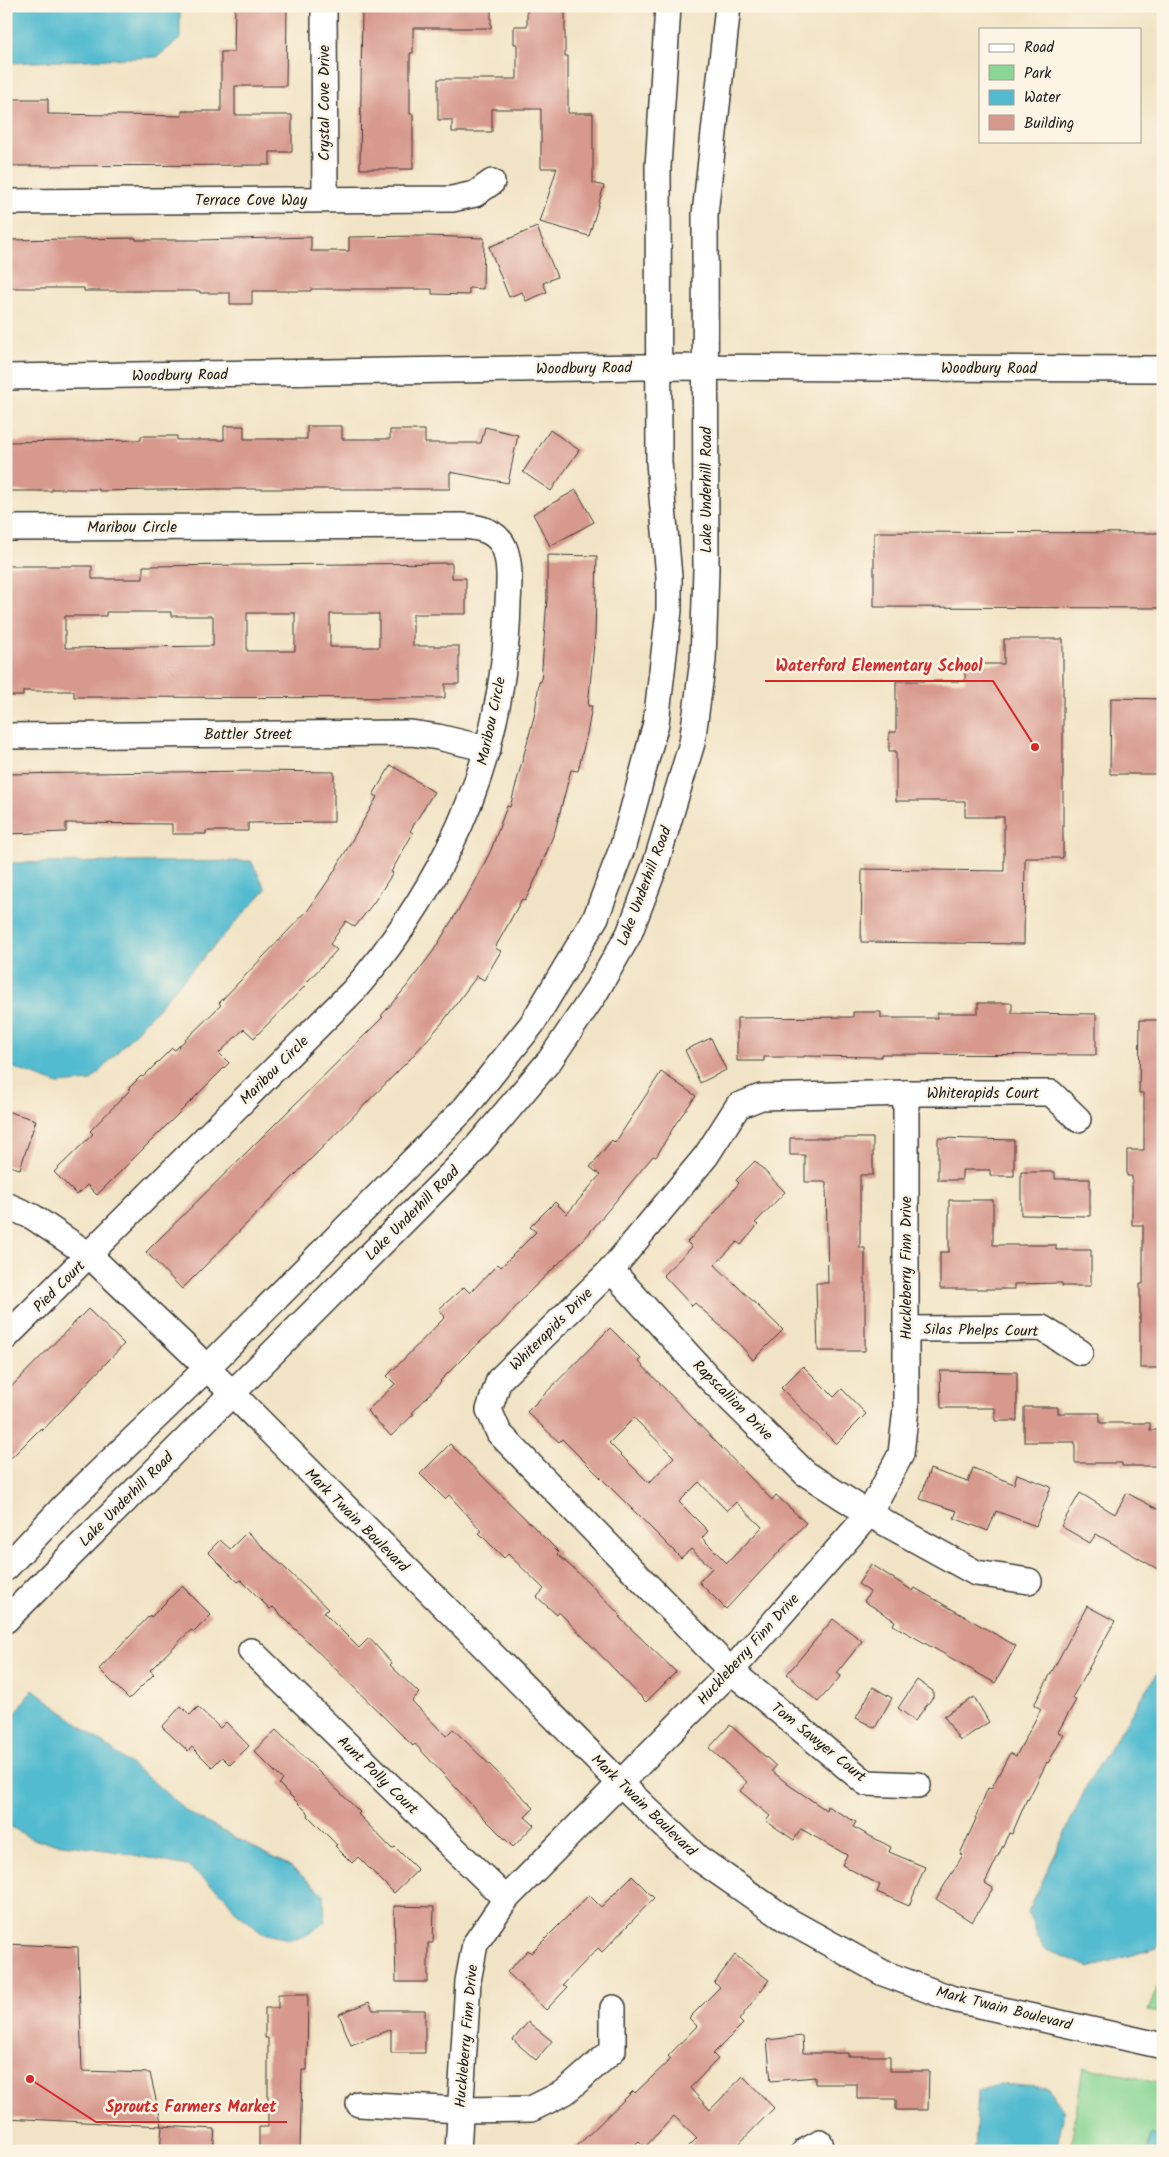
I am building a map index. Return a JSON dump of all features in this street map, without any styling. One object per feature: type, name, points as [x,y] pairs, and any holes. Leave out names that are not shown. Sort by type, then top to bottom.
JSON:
[{"type":"street","name":"Crystal Cove Drive","points":[[324,6],[325,199]]},
{"type":"street","points":[[6,1568],[64,1506],[206,1368],[465,1108],[532,1024],[554,991],[596,917],[623,846],[656,723],[668,626],[670,585],[660,478],[658,167],[668,6]]},
{"type":"street","name":"Lake Underhill Road","points":[[6,1620],[468,1157],[550,1060],[594,995],[629,934],[656,863],[692,743],[703,660],[706,570],[705,214],[728,6]]},
{"type":"street","name":"Terrace Cove Way","points":[[6,202],[452,199],[475,194],[492,182]]},
{"type":"street","name":"Woodbury Road","points":[[6,377],[658,368],[1163,368]]},
{"type":"street","name":"Maribou Circle","points":[[6,528],[462,526],[486,530],[496,537],[503,546],[509,571],[508,612],[501,681],[488,749],[467,808],[435,874],[404,926],[371,971],[354,990],[90,1255]]},
{"type":"street","name":"Battler Street","points":[[6,736],[411,733],[438,736],[488,749]]},
{"type":"street","name":"Whiterapids Court","points":[[906,1093],[1052,1093],[1078,1120]]},
{"type":"street","name":"Whiterapids Drive","points":[[731,1671],[499,1433],[489,1410],[499,1380],[611,1270],[706,1156],[738,1106],[761,1097],[906,1093]]},
{"type":"street","name":"Huckleberry Finn Drive","points":[[458,2151],[468,1981],[476,1944],[506,1899],[731,1671],[869,1514],[901,1454],[906,1408],[906,1093]]},
{"type":"street","points":[[6,1205],[33,1217],[90,1255],[232,1393]]},
{"type":"street","name":"Pied Court","points":[[6,1337],[90,1255]]},
{"type":"street","name":"Rapscallion Drive","points":[[611,1270],[709,1378],[805,1473],[869,1514],[976,1574],[1030,1581]]},
{"type":"street","name":"Silas Phelps Court","points":[[906,1329],[1042,1328],[1080,1352]]},
{"type":"street","name":"Mark Twain Boulevard","points":[[232,1393],[620,1784],[698,1858],[787,1920],[883,1973],[954,1999],[1163,2046]]},
{"type":"street","name":"Aunt Polly Court","points":[[251,1651],[506,1899]]},
{"type":"street","name":"Tom Sawyer Court","points":[[731,1671],[866,1783],[918,1785]]},
{"type":"street","points":[[359,2104],[459,2110],[531,2109],[565,2092],[613,2050],[613,2008]]},
{"type":"green space","points":[[1163,1972],[1163,2014],[1148,2011]]},
{"type":"green space","points":[[1083,2067],[1163,2083],[1163,2151],[1070,2151]]},
{"type":"water","points":[[6,6],[180,6],[180,39],[157,57],[11,63],[6,58]]},
{"type":"water","points":[[251,861],[266,889],[91,1081],[58,1084],[6,1065],[6,863]]},
{"type":"water","points":[[1163,1664],[1163,1934],[1157,1948],[1089,1967],[1042,1948],[1028,1912],[1089,1781]]},
{"type":"water","points":[[33,1689],[152,1781],[190,1814],[290,1866],[324,1894],[325,1922],[304,1936],[288,1939],[263,1933],[237,1913],[223,1894],[187,1866],[119,1852],[34,1840],[6,1824],[6,1727]]},
{"type":"water","points":[[999,2084],[1049,2088],[1064,2112],[1056,2151],[975,2151],[978,2091]]},
{"type":"water","points":[[1151,2136],[1163,2137],[1163,2151],[1147,2151]]},
{"type":"building","points":[[235,6],[287,6],[286,86],[235,86],[235,115],[292,115],[292,152],[270,152],[270,165],[6,166],[7,99],[48,99],[48,114],[182,116],[182,111],[221,111],[221,52],[234,52]]},
{"type":"building","points":[[362,6],[491,6],[491,28],[413,28],[413,53],[410,53],[410,114],[413,114],[413,169],[360,169]]},
{"type":"building","points":[[527,6],[565,6],[565,56],[568,56],[568,113],[593,113],[593,183],[604,186],[589,236],[540,222],[557,168],[541,168],[541,109],[492,109],[492,132],[452,132],[452,120],[438,120],[438,79],[517,79],[517,44],[514,44],[514,26],[527,26]]},
{"type":"building","points":[[537,227],[557,277],[543,283],[547,292],[526,301],[522,292],[509,297],[489,247]]},
{"type":"building","points":[[426,236],[484,238],[483,289],[469,288],[469,295],[432,294],[432,289],[252,291],[252,304],[230,304],[230,293],[200,293],[200,291],[84,291],[84,288],[6,288],[6,240],[136,238],[136,240],[200,240],[311,237],[311,251],[349,251],[349,237]]},
{"type":"building","points":[[224,426],[244,426],[244,439],[307,439],[307,426],[342,426],[342,439],[390,439],[390,430],[425,430],[425,443],[481,443],[485,427],[518,435],[508,483],[450,472],[450,489],[99,491],[99,489],[52,489],[52,491],[6,491],[6,442],[141,440],[141,436],[177,436],[177,440],[224,440]]},
{"type":"building","points":[[550,430],[579,450],[551,491],[523,472]]},
{"type":"building","points":[[576,490],[594,522],[550,546],[533,514]]},
{"type":"building","points":[[874,532],[1163,533],[1163,608],[874,607]]},
{"type":"building","points":[[547,555],[597,556],[595,634],[588,706],[592,706],[578,771],[571,770],[555,831],[525,901],[522,899],[495,948],[501,951],[484,980],[477,976],[442,1023],[411,1058],[182,1289],[146,1252],[383,1017],[381,1016],[434,950],[474,884],[491,850],[507,806],[510,807],[535,713],[539,682],[541,682],[547,598]]},
{"type":"building","points":[[452,563],[452,578],[466,578],[466,614],[413,614],[413,646],[459,646],[459,684],[445,684],[445,698],[74,697],[74,691],[23,691],[23,696],[6,696],[6,566],[92,566],[92,579],[143,579],[143,566]],"holes":[[[106,612],[171,612],[171,616],[213,616],[213,646],[65,648],[65,616],[106,616]],[[247,613],[295,613],[295,651],[247,651]],[[330,614],[379,614],[379,647],[330,647]]]},
{"type":"building","points":[[1004,639],[1063,639],[1063,858],[1025,858],[1024,944],[861,942],[862,869],[1004,871],[1004,817],[965,817],[965,801],[896,801],[896,751],[889,751],[889,732],[896,732],[896,681],[965,681],[965,664],[1004,664]]},
{"type":"building","points":[[1111,698],[1162,699],[1161,774],[1110,774]]},
{"type":"building","points":[[391,765],[434,792],[410,831],[413,833],[391,872],[393,873],[374,902],[355,927],[346,921],[330,944],[337,950],[307,984],[254,1038],[244,1029],[219,1053],[229,1063],[97,1195],[87,1185],[77,1195],[54,1172],[93,1134],[90,1131],[130,1090],[128,1089],[172,1048],[175,1050],[221,1005],[219,1003],[308,910],[332,875],[377,797],[373,795]]},
{"type":"building","points":[[334,772],[334,822],[248,823],[248,831],[206,831],[206,834],[172,834],[172,824],[66,823],[66,832],[7,834],[6,774]]},
{"type":"building","points":[[978,1003],[1012,1003],[1012,1013],[1096,1014],[1096,1055],[881,1054],[881,1057],[764,1057],[764,1061],[737,1061],[737,1018],[853,1017],[853,1012],[881,1012],[881,1018],[937,1018],[937,1013],[978,1013]]},
{"type":"building","points":[[1140,1020],[1163,1020],[1163,1368],[1140,1368],[1140,1284],[1143,1284],[1143,1225],[1132,1225],[1132,1176],[1127,1176],[1127,1150],[1144,1150],[1144,1093],[1139,1093]]},
{"type":"building","points":[[711,1038],[726,1070],[700,1083],[685,1050]]},
{"type":"building","points":[[661,1072],[696,1096],[676,1123],[656,1157],[653,1156],[585,1238],[528,1293],[499,1326],[473,1348],[440,1381],[412,1413],[414,1414],[391,1436],[367,1411],[395,1384],[387,1376],[445,1317],[439,1309],[464,1287],[470,1293],[498,1264],[501,1267],[536,1232],[530,1227],[555,1202],[567,1214],[600,1175],[590,1167],[612,1140],[615,1143]]},
{"type":"building","points":[[6,1111],[36,1120],[20,1169],[6,1165]]},
{"type":"building","points":[[790,1138],[873,1138],[873,1175],[860,1175],[860,1248],[865,1248],[865,1351],[818,1351],[816,1283],[828,1283],[826,1182],[805,1182],[805,1155],[790,1155]]},
{"type":"building","points":[[938,1138],[1014,1140],[1014,1176],[990,1176],[990,1170],[962,1170],[962,1180],[938,1180]]},
{"type":"building","points":[[755,1161],[785,1192],[755,1223],[758,1225],[741,1245],[737,1242],[715,1265],[783,1330],[753,1360],[736,1340],[695,1303],[692,1306],[663,1275],[692,1247],[687,1242],[714,1214],[739,1183],[736,1180]]},
{"type":"building","points":[[1021,1172],[1055,1172],[1055,1179],[1090,1179],[1090,1216],[1021,1215]]},
{"type":"building","points":[[949,1200],[993,1200],[993,1245],[1056,1245],[1056,1250],[1091,1250],[1091,1286],[1062,1286],[1062,1283],[1014,1284],[1014,1289],[940,1289],[940,1252],[949,1252]]},
{"type":"building","points":[[88,1309],[124,1344],[43,1430],[41,1428],[6,1463],[6,1392]]},
{"type":"building","points":[[610,1328],[641,1359],[638,1361],[772,1500],[776,1495],[806,1523],[726,1609],[699,1582],[712,1568],[691,1549],[681,1558],[562,1439],[559,1442],[527,1412]],"holes":[[[634,1418],[674,1457],[649,1483],[609,1443]],[[699,1482],[727,1511],[736,1502],[762,1527],[727,1563],[702,1538],[708,1531],[679,1502]]]},
{"type":"building","points":[[803,1366],[834,1397],[842,1389],[866,1414],[836,1444],[781,1388]]},
{"type":"building","points":[[940,1371],[1017,1372],[1017,1421],[995,1421],[995,1408],[941,1408]]},
{"type":"building","points":[[1024,1407],[1058,1407],[1058,1413],[1100,1413],[1100,1423],[1150,1423],[1150,1430],[1163,1430],[1163,1466],[1122,1466],[1122,1463],[1075,1463],[1075,1442],[1024,1442]]},
{"type":"building","points":[[450,1444],[559,1552],[557,1554],[587,1581],[621,1616],[619,1617],[676,1672],[646,1702],[559,1612],[557,1615],[537,1597],[544,1589],[508,1554],[504,1558],[479,1533],[482,1531],[449,1495],[445,1499],[420,1474]]},
{"type":"building","points":[[973,1468],[1014,1484],[1017,1474],[1051,1487],[1036,1526],[996,1511],[988,1531],[954,1518],[957,1511],[920,1499],[930,1469],[968,1482]]},
{"type":"building","points":[[1080,1493],[1115,1514],[1127,1493],[1163,1512],[1163,1572],[1096,1534],[1090,1543],[1061,1526]]},
{"type":"building","points":[[247,1532],[328,1609],[324,1613],[359,1648],[369,1638],[392,1663],[390,1665],[419,1693],[412,1701],[446,1736],[453,1729],[534,1808],[525,1817],[534,1825],[513,1847],[415,1744],[413,1746],[273,1607],[270,1609],[241,1580],[238,1582],[208,1552],[220,1540],[230,1549]]},
{"type":"building","points":[[871,1564],[913,1591],[915,1588],[1016,1646],[995,1683],[893,1625],[895,1621],[864,1601],[870,1592],[858,1584]]},
{"type":"building","points":[[182,1586],[211,1615],[194,1632],[191,1630],[150,1670],[154,1674],[129,1699],[99,1669],[150,1615],[151,1617]]},
{"type":"building","points":[[1087,1606],[1115,1621],[1072,1698],[1076,1700],[1058,1732],[1064,1735],[1027,1799],[1012,1834],[1009,1833],[985,1883],[993,1888],[972,1922],[936,1899],[963,1855],[960,1854],[988,1788],[991,1789],[1010,1753],[1016,1756],[1041,1709],[1034,1705]]},
{"type":"building","points":[[833,1619],[862,1641],[837,1673],[841,1676],[818,1702],[787,1674]]},
{"type":"building","points":[[917,1680],[933,1691],[933,1697],[915,1721],[898,1708]]},
{"type":"building","points":[[873,1687],[892,1698],[875,1728],[856,1718]]},
{"type":"building","points":[[974,1697],[989,1722],[960,1741],[944,1716]]},
{"type":"building","points":[[181,1706],[190,1715],[198,1707],[220,1728],[226,1722],[249,1746],[230,1765],[222,1757],[212,1767],[192,1747],[188,1751],[162,1727]]},
{"type":"building","points":[[730,1725],[776,1766],[772,1771],[789,1785],[826,1810],[827,1806],[856,1822],[853,1827],[891,1847],[889,1852],[925,1867],[909,1906],[877,1892],[880,1885],[842,1865],[847,1855],[801,1829],[794,1840],[766,1821],[770,1816],[740,1791],[747,1782],[709,1748]]},
{"type":"building","points":[[276,1730],[360,1812],[358,1814],[392,1849],[395,1847],[418,1870],[394,1893],[358,1857],[352,1863],[335,1846],[337,1845],[279,1784],[283,1780],[254,1751]]},
{"type":"building","points":[[632,1876],[654,1898],[602,1952],[598,1948],[563,1985],[567,1988],[546,2010],[507,1972],[528,1950],[531,1953],[589,1895],[601,1907]]},
{"type":"building","points":[[394,1906],[434,1907],[433,1943],[428,1943],[428,1982],[396,1982]]},
{"type":"building","points":[[6,1944],[78,1947],[82,2071],[150,2073],[162,2126],[6,2118]]},
{"type":"building","points":[[735,1955],[769,1980],[739,2020],[743,2024],[713,2054],[718,2059],[690,2088],[710,2110],[743,2076],[774,2108],[732,2151],[684,2151],[697,2138],[674,2116],[645,2147],[639,2141],[629,2151],[572,2151],[633,2091],[635,2093],[671,2059],[668,2056],[697,2026],[689,2018],[720,1987],[714,1983]]},
{"type":"building","points":[[278,1994],[308,1994],[307,2070],[302,2070],[300,2151],[259,2151],[259,2127],[268,2127],[268,2038],[265,2038],[265,2008],[278,2008]]},
{"type":"building","points":[[369,2002],[373,2010],[425,2010],[425,2053],[391,2053],[391,2029],[351,2045],[339,2014]]},
{"type":"building","points":[[528,2022],[552,2041],[536,2060],[513,2040]]},
{"type":"building","points":[[802,2036],[803,2053],[848,2053],[848,2056],[890,2056],[890,2071],[929,2071],[928,2110],[896,2110],[896,2099],[857,2099],[857,2084],[815,2084],[815,2077],[771,2081],[767,2040]]},
{"type":"building","points":[[162,2126],[215,2129],[213,2151],[160,2151]]},
{"type":"place","name":"Waterford Elementary School","points":[[1035,747]]},
{"type":"place","name":"Sprouts Farmers Market","points":[[30,2079]]}]
